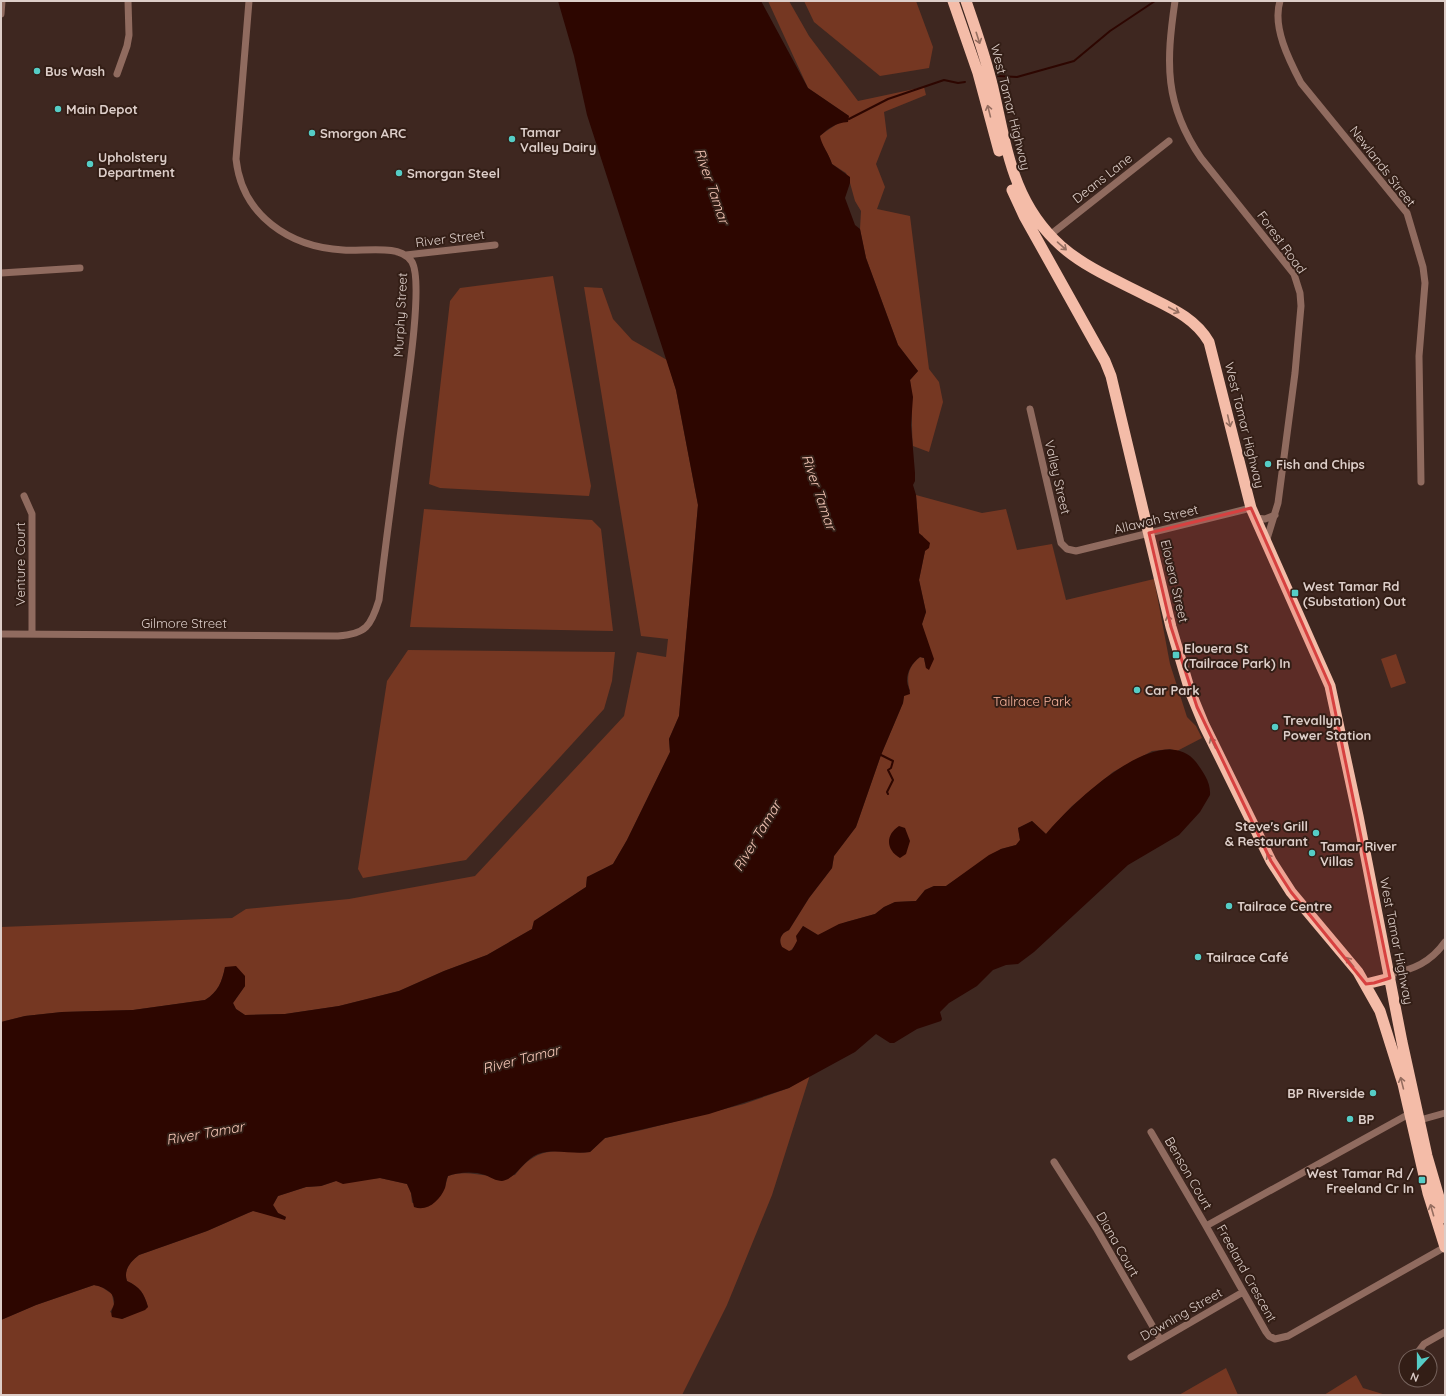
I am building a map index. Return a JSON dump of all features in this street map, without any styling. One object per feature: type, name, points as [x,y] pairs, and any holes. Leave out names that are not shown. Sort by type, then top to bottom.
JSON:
[{"type":"highway","name":"West Tamar Highway","points":[[952,1],[979,78],[1008,182],[1037,239]]},
{"type":"highway","name":"West Tamar Highway","points":[[966,1],[988,71],[1008,158],[1015,180],[1030,210],[1050,235],[1066,250],[1090,266],[1183,314],[1202,332],[1209,342],[1254,513],[1330,686],[1343,742],[1431,1172],[1445,1218]]},
{"type":"highway","name":"Elouera Street","points":[[1037,239],[1102,355],[1111,376],[1177,649],[1190,690],[1204,725],[1279,874],[1296,897],[1349,960],[1369,989]]},
{"type":"highway","points":[[1390,976],[1369,989],[1380,1011],[1393,1050],[1428,1193],[1445,1247]]},
{"type":"street","points":[[1,14],[2,1]]},
{"type":"street","points":[[117,74],[127,46],[128,1]]},
{"type":"street","name":"Murphy Street","points":[[249,1],[236,159],[240,179],[253,207],[274,228],[299,241],[342,250],[393,250],[406,255],[414,267],[416,281],[412,347],[379,600],[374,618],[365,630]]},
{"type":"street","name":"Forest Road","points":[[1175,1],[1169,65],[1170,88],[1178,117],[1191,143],[1201,158],[1294,274],[1300,293],[1301,306],[1295,373],[1283,468],[1275,514],[1266,542]]},
{"type":"street","name":"Newlands Street","points":[[1280,1],[1278,13],[1279,24],[1293,68],[1301,83],[1406,213],[1410,221],[1423,267],[1425,283],[1419,356],[1421,482]]},
{"type":"street","name":"Deans Lane","points":[[1050,235],[1169,141]]},
{"type":"street","name":"River Street","points":[[406,255],[495,245]]},
{"type":"street","points":[[1,273],[80,268]]},
{"type":"street","name":"Valley Street","points":[[1030,409],[1061,543],[1067,548]]},
{"type":"street","name":"Venture Court","points":[[24,496],[32,514],[32,634]]},
{"type":"street","name":"Allawah Street","points":[[1067,548],[1076,551],[1149,533],[1254,513],[1265,519],[1275,514]]},
{"type":"street","name":"Gilmore Street","points":[[1,634],[348,636],[365,630]]},
{"type":"street","points":[[1390,976],[1414,968],[1425,962],[1436,954],[1445,942]]},
{"type":"street","points":[[1420,1120],[1445,1113]]},
{"type":"street","name":"Freeland Crescent","points":[[1409,1114],[1206,1226],[1243,1292],[1270,1336],[1275,1339],[1281,1339],[1445,1247]]},
{"type":"street","name":"Benson Court","points":[[1151,1132],[1206,1226]]},
{"type":"street","name":"Diana Court","points":[[1054,1162],[1096,1228],[1160,1339]]},
{"type":"street","name":"Downing Street","points":[[1131,1357],[1243,1292]]},
{"type":"street","points":[[1421,1348],[1424,1344],[1445,1332]]},
{"type":"highlighted area","points":[[1251,508],[1330,686],[1390,978],[1374,983],[1366,984],[1291,892],[1271,861],[1197,707],[1171,627],[1149,533]]},
{"type":"green space","points":[[768,1],[789,1],[809,36],[858,101],[924,87],[926,95],[884,112],[887,136],[876,164],[885,187],[877,209],[910,216],[929,369],[939,382],[943,402],[929,452],[913,446],[910,380],[918,371],[898,345],[866,258],[860,229],[861,211],[855,201],[846,173],[832,164],[819,136],[849,116],[808,88]]},
{"type":"green space","points":[[804,1],[916,1],[933,47],[929,68],[880,76],[814,22]]},
{"type":"green space","points":[[553,276],[591,486],[589,496],[440,488],[429,484],[450,301],[460,288]]},
{"type":"green space","points":[[584,287],[602,288],[613,319],[632,340],[667,360],[676,390],[698,505],[679,716],[669,739],[670,752],[627,840],[613,864],[587,877],[586,887],[534,921],[532,929],[487,955],[444,971],[399,991],[339,1006],[285,1014],[245,1015],[236,1009],[233,1003],[245,986],[225,967],[219,986],[213,994],[205,1000],[133,1010],[62,1012],[25,1016],[1,1022],[1,927],[232,918],[246,909],[349,899],[475,876],[624,716],[637,652],[666,657],[668,639],[641,636]]},
{"type":"green space","name":"Tailrace Park","points":[[916,495],[982,513],[1006,509],[1017,550],[1052,544],[1066,600],[1154,579],[1170,664],[1187,717],[1196,726],[1202,738],[1177,751],[1170,749],[1152,751],[1113,772],[1072,806],[1046,834],[1032,821],[1018,828],[1020,840],[1016,845],[1001,849],[946,886],[934,886],[925,890],[916,901],[895,902],[884,907],[875,914],[846,922],[818,935],[803,926],[795,946],[789,952],[782,947],[780,939],[784,933],[789,930],[809,898],[832,868],[834,856],[856,827],[881,755],[903,703],[904,696],[910,691],[908,681],[909,672],[913,664],[920,657],[924,658],[926,668],[925,637],[922,624],[926,612],[919,580],[925,551],[923,536],[919,534]]},
{"type":"green space","points":[[424,509],[592,520],[601,529],[613,631],[410,627]]},
{"type":"green space","points":[[408,650],[615,652],[612,681],[604,709],[466,860],[363,878],[358,869],[387,681]]},
{"type":"green space","points":[[1396,654],[1406,683],[1391,688],[1381,659]]},
{"type":"green space","points":[[810,1075],[772,1195],[727,1305],[682,1395],[1,1395],[1,1320],[36,1305],[94,1285],[100,1286],[112,1294],[114,1305],[110,1312],[122,1319],[148,1307],[141,1291],[127,1281],[126,1277],[128,1266],[139,1255],[207,1231],[253,1211],[286,1217],[278,1213],[273,1205],[278,1196],[306,1187],[321,1186],[336,1181],[380,1178],[407,1184],[411,1193],[412,1203],[445,1187],[448,1176],[453,1174],[463,1173],[495,1177],[515,1175],[527,1162],[539,1154],[554,1151],[590,1152],[605,1138],[744,1104],[789,1088]]},
{"type":"green space","points":[[1226,1368],[1238,1395],[1179,1395]]},
{"type":"green space","points":[[1356,1375],[1363,1388],[1386,1395],[1324,1395]]},
{"type":"water","name":"River Tamar","points":[[558,1],[761,1],[808,88],[849,116],[848,122],[839,123],[829,128],[820,136],[832,164],[850,177],[850,183],[845,198],[855,225],[860,229],[866,258],[898,345],[918,371],[910,380],[913,397],[911,425],[915,481],[913,485],[916,495],[919,533],[930,543],[929,548],[925,551],[919,580],[926,612],[922,624],[934,659],[929,670],[926,668],[924,658],[920,657],[910,668],[907,684],[910,694],[904,696],[903,703],[881,755],[856,827],[834,856],[832,868],[809,898],[789,930],[782,935],[780,942],[782,947],[789,951],[792,950],[797,941],[796,936],[803,926],[818,935],[839,924],[875,914],[884,907],[895,902],[916,901],[925,890],[934,886],[946,886],[989,855],[1001,849],[1016,845],[1020,840],[1018,828],[1032,821],[1046,834],[1094,787],[1116,771],[1139,758],[1161,750],[1180,751],[1196,762],[1208,781],[1210,795],[1200,812],[1179,835],[1128,865],[1034,952],[1018,964],[1006,965],[993,970],[977,986],[949,1003],[940,1012],[942,1019],[941,1021],[917,1029],[894,1043],[890,1043],[876,1034],[855,1052],[789,1088],[709,1114],[605,1138],[590,1152],[544,1152],[528,1160],[507,1180],[502,1181],[476,1173],[461,1173],[448,1176],[445,1188],[437,1201],[424,1208],[414,1207],[411,1193],[407,1184],[380,1178],[343,1184],[336,1181],[321,1186],[306,1187],[278,1196],[273,1205],[278,1213],[286,1217],[285,1220],[253,1211],[207,1231],[139,1255],[128,1266],[126,1277],[127,1281],[138,1288],[143,1294],[148,1307],[145,1310],[122,1319],[112,1317],[111,1312],[114,1304],[113,1296],[105,1289],[94,1285],[36,1305],[1,1320],[1,1022],[25,1016],[62,1012],[133,1010],[205,1000],[213,994],[219,986],[225,967],[236,966],[245,976],[245,986],[233,1003],[236,1009],[245,1015],[285,1014],[339,1006],[399,991],[444,971],[487,955],[532,929],[534,921],[586,887],[587,877],[613,864],[627,840],[670,752],[669,739],[679,716],[698,505],[676,390],[587,115],[574,56]]},
{"type":"water","points":[[899,826],[905,828],[910,841],[906,854],[900,858],[892,851],[889,842],[891,834]]},
{"type":"waterway","points":[[998,76],[1017,77],[1074,61],[1110,31],[1155,1]]},
{"type":"waterway","points":[[849,119],[888,99],[944,80],[958,83],[965,82]]},
{"type":"waterway","points":[[881,755],[893,761],[891,768],[888,770],[893,780],[887,792],[888,794]]},
{"type":"place","name":"Bus Wash","points":[[37,71]]},
{"type":"place","name":"Main Depot","points":[[58,109]]},
{"type":"place","name":"Smorgon ARC","points":[[312,133]]},
{"type":"place","name":"Tamar Valley Dairy","points":[[512,139]]},
{"type":"place","name":"Upholstery Department","points":[[90,164]]},
{"type":"place","name":"Smorgan Steel","points":[[399,173]]},
{"type":"place","name":"Fish and Chips","points":[[1268,464]]},
{"type":"place","name":"West Tamar Rd (Substation) Out","points":[[1295,593]]},
{"type":"place","name":"Elouera St (Tailrace Park) In","points":[[1176,655]]},
{"type":"place","name":"Car Park","points":[[1137,690]]},
{"type":"place","name":"Trevallyn Power Station","points":[[1275,727]]},
{"type":"place","name":"Steve's Grill & Restaurant","points":[[1316,833]]},
{"type":"place","name":"Tamar River Villas","points":[[1312,853]]},
{"type":"place","name":"Tailrace Centre","points":[[1229,906]]},
{"type":"place","name":"Tailrace Café","points":[[1198,957]]},
{"type":"place","name":"BP Riverside","points":[[1373,1093]]},
{"type":"place","name":"BP","points":[[1350,1119]]},
{"type":"place","name":"West Tamar Rd / Freeland Cr In","points":[[1422,1180]]}]
